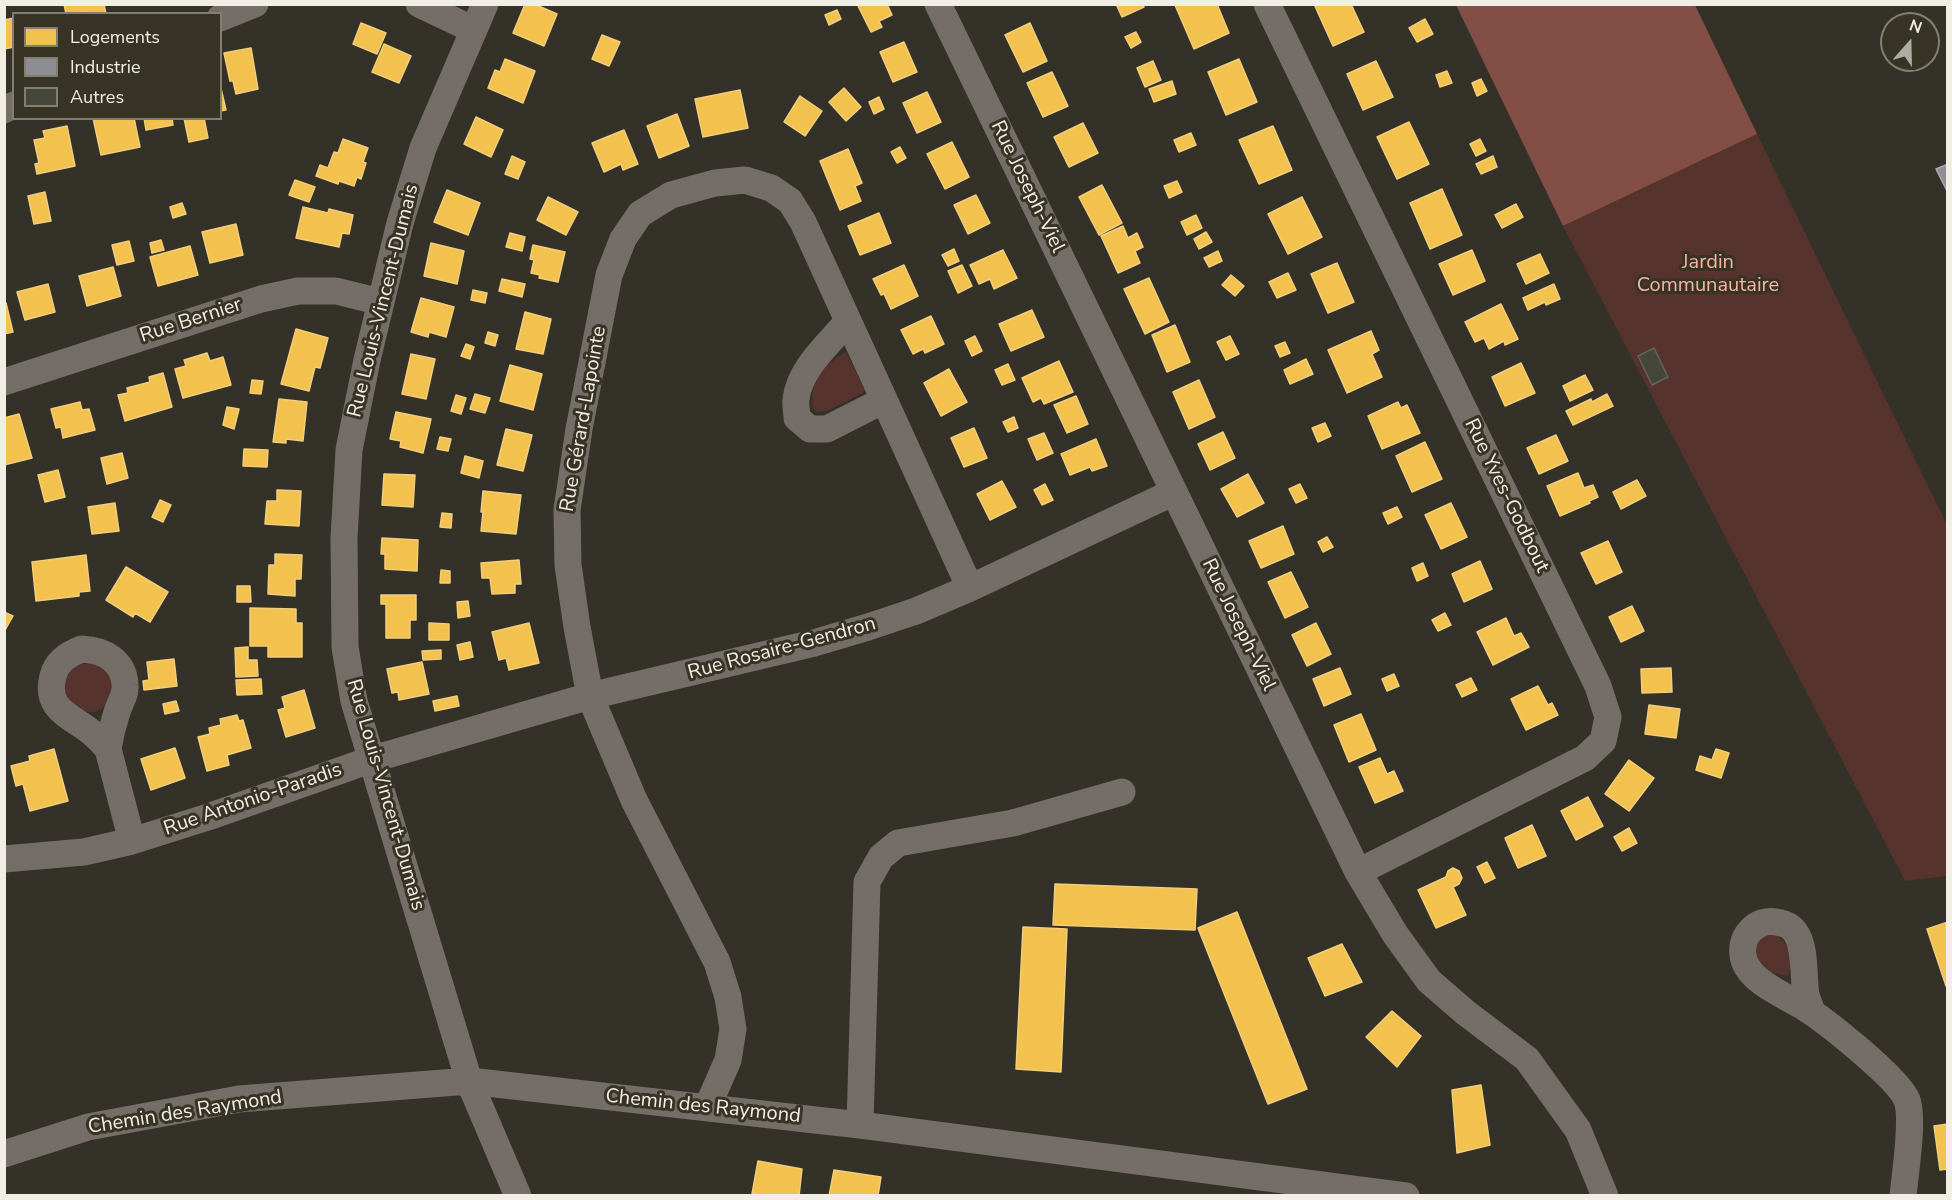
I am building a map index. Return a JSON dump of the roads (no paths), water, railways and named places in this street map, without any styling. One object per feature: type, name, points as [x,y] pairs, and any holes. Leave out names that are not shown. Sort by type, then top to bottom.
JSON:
[{"type":"street","points":[[222,17],[255,4]]},
{"type":"street","points":[[419,4],[474,30]]},
{"type":"street","name":"Rue Louis-Vincent-Dumais","points":[[485,4],[423,148],[400,223],[367,360],[349,450],[344,538],[345,647],[354,701],[470,1082],[518,1196]]},
{"type":"street","name":"Rue Joseph-Viel","points":[[938,4],[1358,872],[1395,934],[1429,981],[1527,1059],[1578,1130],[1605,1196]]},
{"type":"street","name":"Rue Yves-Godbout","points":[[1267,4],[1598,686],[1608,717],[1603,741],[1585,758],[1358,872]]},
{"type":"street","name":"Rue Gérard-Lapointe","points":[[707,1108],[729,1060],[733,1029],[728,997],[717,962],[634,800],[590,696],[568,565],[567,510],[579,429],[609,275],[623,239],[640,214],[671,195],[715,183],[745,180],[771,188],[790,201],[803,222],[970,588]]},
{"type":"street","name":"Rue Bernier","points":[[4,382],[261,298],[298,291],[336,291],[381,302]]},
{"type":"street","points":[[847,322],[810,365],[796,400],[797,418],[810,429],[827,429],[884,400]]},
{"type":"street","name":"Rue Rosaire-Gendron","points":[[373,759],[590,696],[814,643],[916,611],[1174,492]]},
{"type":"street","points":[[108,749],[132,841]]},
{"type":"street","name":"Rue Antonio-Paradis","points":[[4,859],[84,852],[132,841],[373,759]]},
{"type":"street","points":[[860,1125],[867,882],[881,856],[898,843],[1013,823],[1122,792]]},
{"type":"street","points":[[1812,1012],[1877,1065],[1907,1101],[1909,1121],[1903,1196]]},
{"type":"street","name":"Chemin des Raymond","points":[[4,1154],[88,1127],[238,1100],[470,1082],[860,1125],[1341,1192],[1406,1196]]},
{"type":"park label","name":"Jardin Communautaire","points":[[1708,274]]}]
